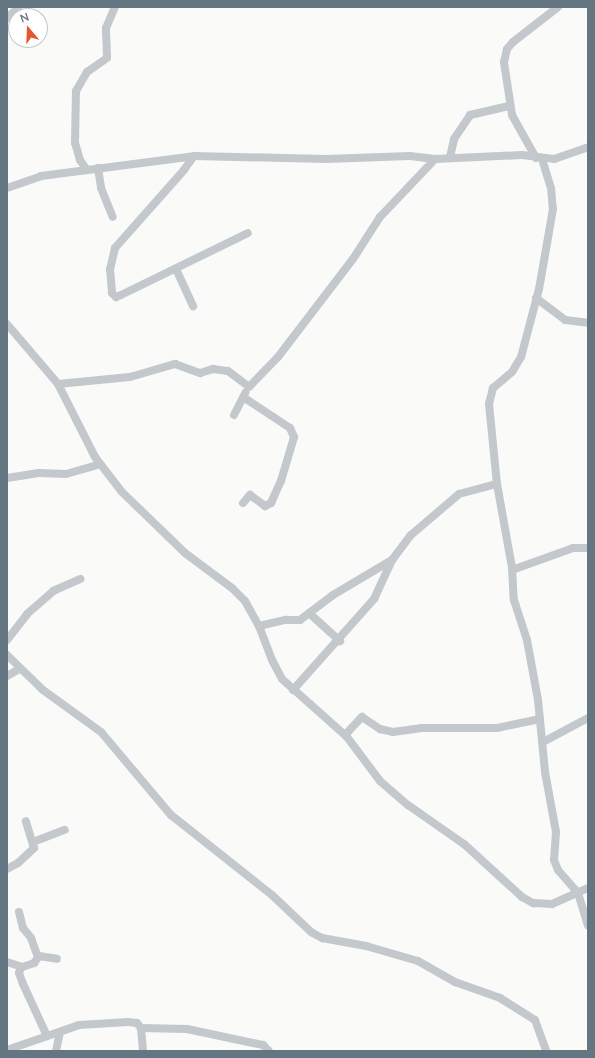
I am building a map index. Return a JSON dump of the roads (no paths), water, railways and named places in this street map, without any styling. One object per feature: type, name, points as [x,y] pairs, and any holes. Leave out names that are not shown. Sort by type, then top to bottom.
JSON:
[{"type":"street","points":[[7,18],[20,7]]},
{"type":"street","points":[[87,170],[80,160],[75,143],[76,91],[87,72],[107,58],[106,28],[115,7]]},
{"type":"street","points":[[558,7],[508,49],[504,62],[510,106],[539,158],[551,188],[553,209],[536,298],[519,363],[512,372],[495,385],[490,393],[497,484],[512,570],[514,600],[530,654],[543,742],[545,772],[556,832],[555,865],[578,893],[588,925]]},
{"type":"street","points":[[450,157],[454,139],[470,115],[510,106]]},
{"type":"street","points":[[7,188],[41,176],[194,156],[296,158],[410,156],[435,159],[450,157],[522,155],[539,158],[564,157],[588,147]]},
{"type":"street","points":[[194,156],[184,170],[115,248],[110,269],[112,293],[116,297],[121,295],[176,269],[211,249],[248,233]]},
{"type":"street","points":[[234,416],[249,387],[278,357],[334,285],[380,217],[435,159]]},
{"type":"street","points":[[98,168],[101,188],[113,218]]},
{"type":"street","points":[[176,269],[193,306]]},
{"type":"street","points":[[536,298],[554,309],[565,320],[588,323]]},
{"type":"street","points":[[7,324],[58,384],[77,424],[100,464],[122,492],[185,553],[232,588],[245,601],[259,626],[277,670],[293,690],[345,735],[380,781],[408,805],[464,844],[522,897],[544,905],[559,902],[588,888]]},
{"type":"street","points":[[58,384],[130,377],[175,364],[200,373],[213,369],[228,371],[249,387]]},
{"type":"street","points":[[243,397],[290,428],[294,437],[281,481],[271,503],[265,506],[250,495],[243,503]]},
{"type":"street","points":[[7,478],[39,473],[66,474],[100,464]]},
{"type":"street","points":[[293,690],[340,641],[374,600],[392,560],[411,535],[454,498],[497,484]]},
{"type":"street","points":[[512,570],[574,548],[588,548]]},
{"type":"street","points":[[259,626],[286,620],[298,621],[333,595],[392,560]]},
{"type":"street","points":[[7,640],[27,614],[53,591],[80,580]]},
{"type":"street","points":[[309,614],[340,641]]},
{"type":"street","points":[[7,655],[19,669],[101,732],[171,815],[272,895],[311,932],[322,938],[366,946],[418,961],[455,982],[500,998],[535,1020],[546,1051]]},
{"type":"street","points":[[7,676],[19,669]]},
{"type":"street","points":[[345,735],[362,717],[389,732],[422,728],[497,728],[540,719]]},
{"type":"street","points":[[543,742],[588,718]]},
{"type":"street","points":[[7,870],[32,851],[33,842],[26,821]]},
{"type":"street","points":[[33,842],[65,830]]},
{"type":"street","points":[[19,912],[23,928],[31,938],[38,957]]},
{"type":"street","points":[[7,962],[21,967],[32,964],[38,957],[42,956],[57,959]]},
{"type":"street","points":[[21,967],[19,973],[23,984],[47,1036]]},
{"type":"street","points":[[7,1050],[79,1025],[104,1022],[137,1023],[141,1028],[143,1051]]},
{"type":"street","points":[[141,1028],[187,1029],[263,1045],[270,1051]]},
{"type":"street","points":[[56,1051],[60,1032]]}]
